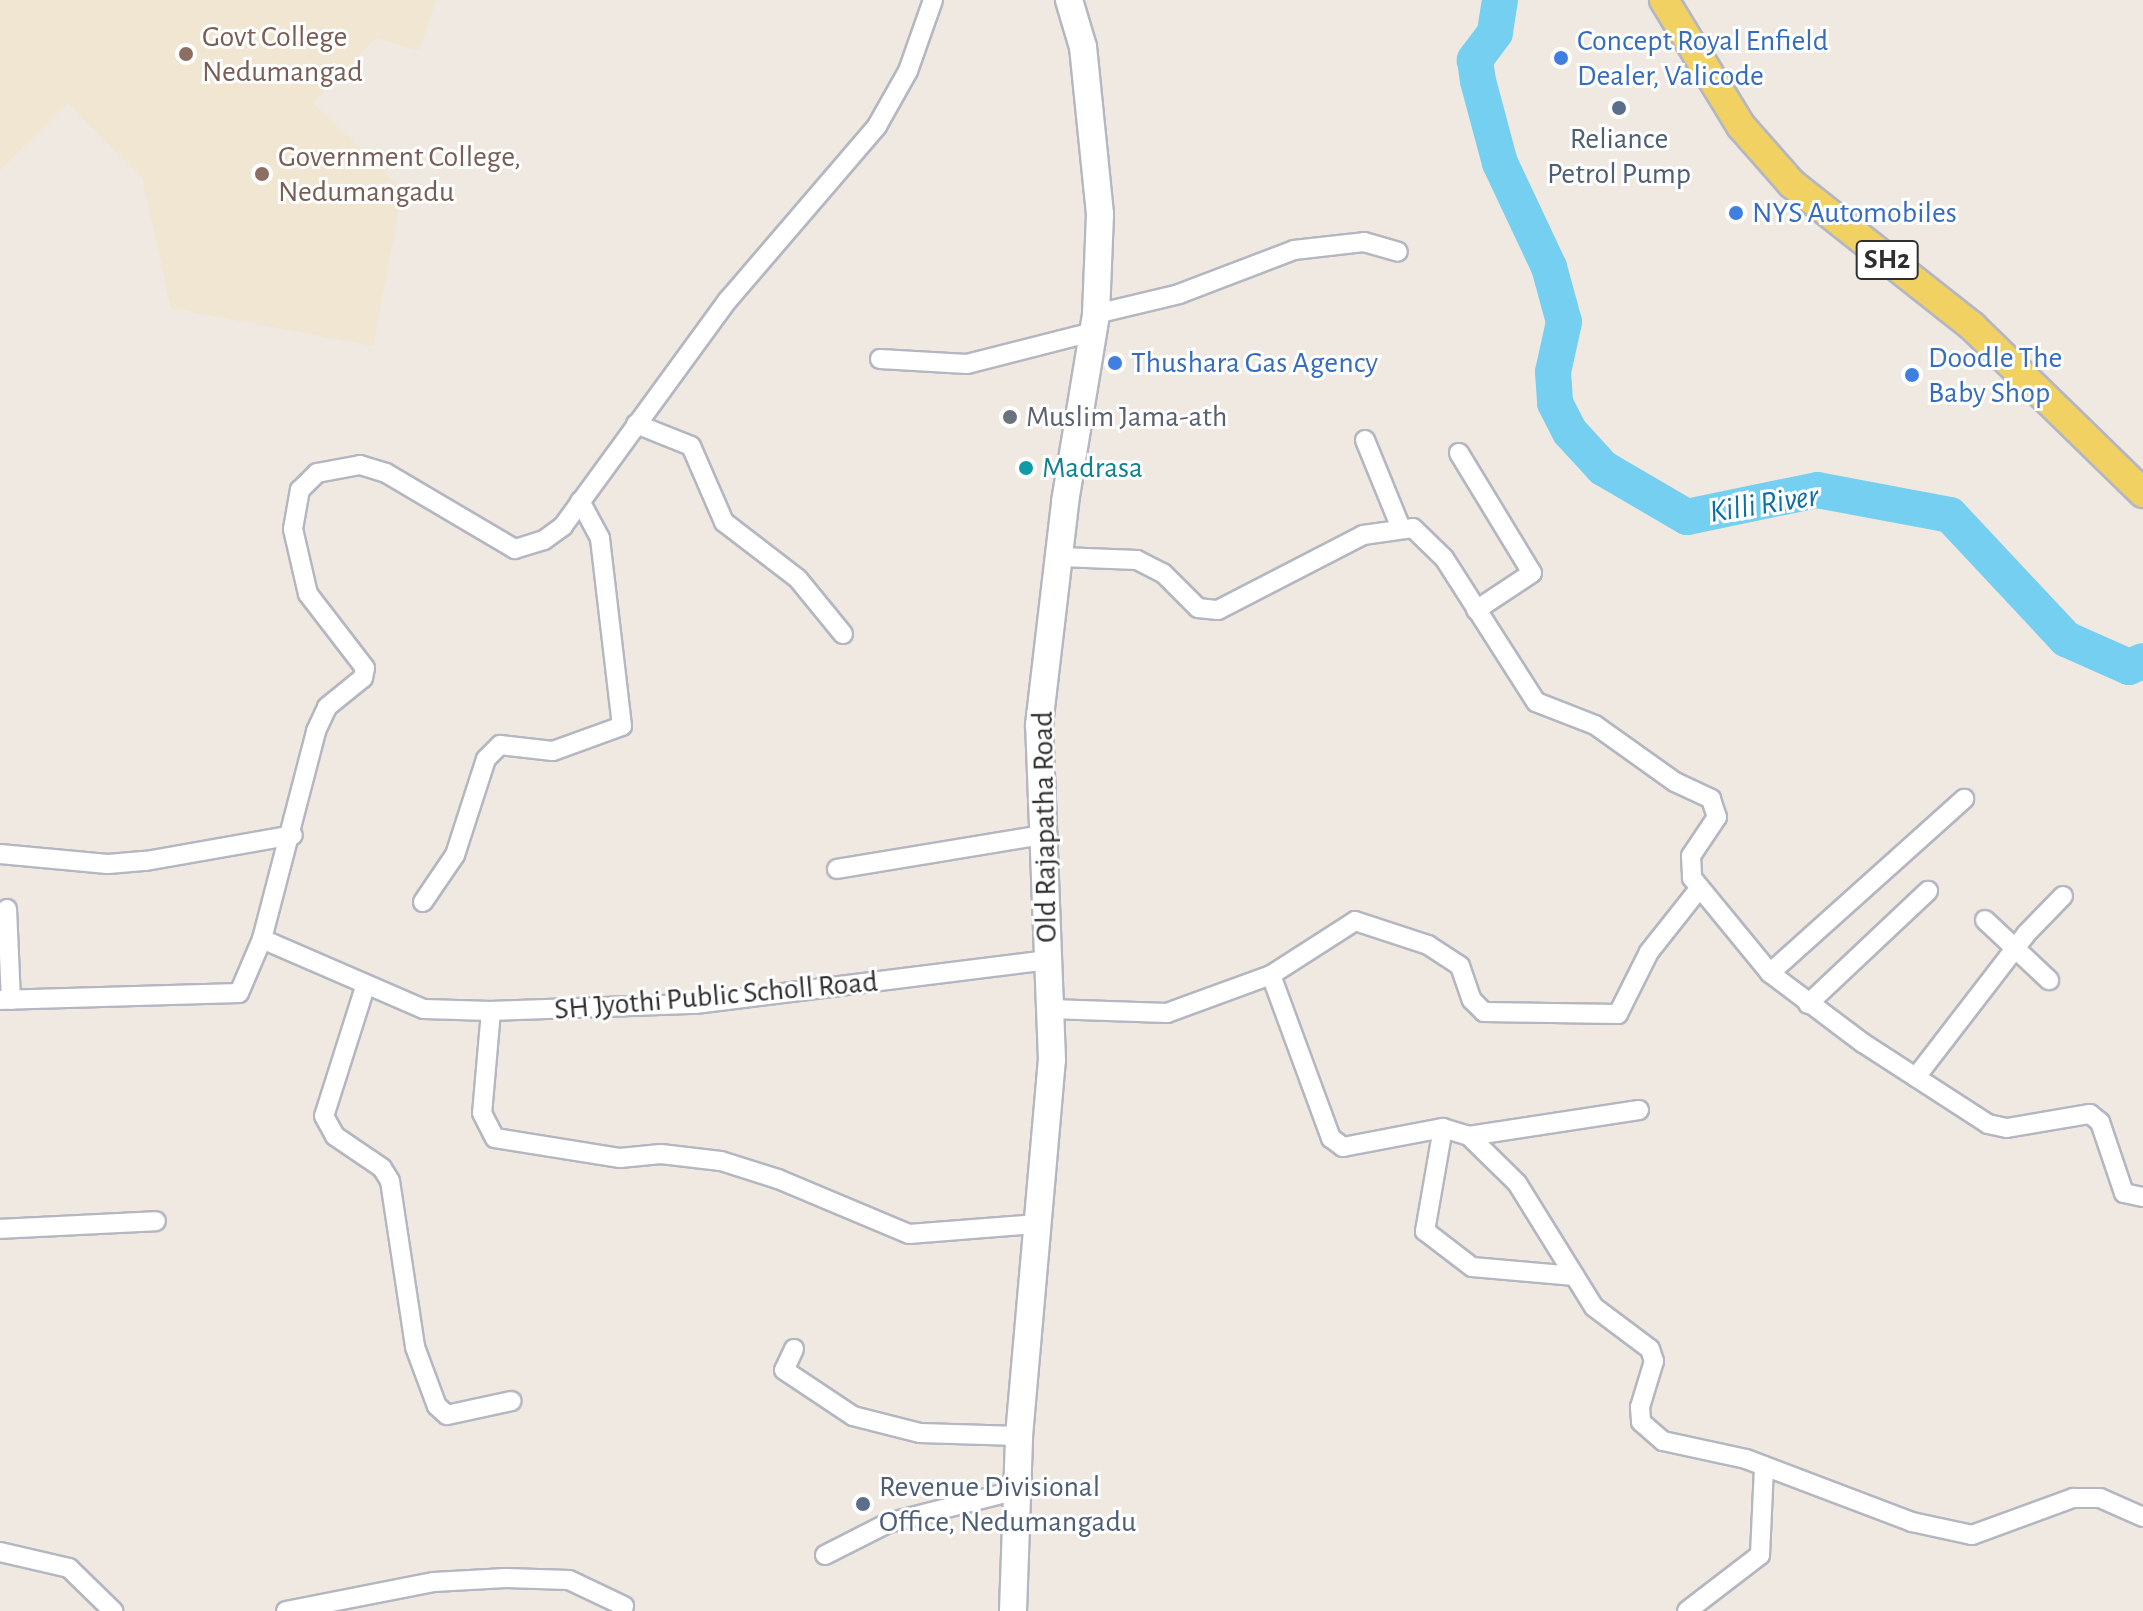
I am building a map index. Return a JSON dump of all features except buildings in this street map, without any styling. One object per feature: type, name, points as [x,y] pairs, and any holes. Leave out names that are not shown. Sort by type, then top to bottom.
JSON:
[{"type":"main road","name":"Old Rajapatha Road","points":[[1013,1611],[1019,1436],[1035,1224],[1052,1060],[1039,725],[1094,323],[1100,214],[1083,47],[1069,0]]},
{"type":"main road","name":"SH2","points":[[1664,0],[1741,126],[1792,184],[1972,326],[2143,493]]},
{"type":"street","points":[[7,909],[5,1000],[239,993],[262,939],[293,835],[316,731],[327,707],[363,678],[365,668],[308,594],[293,529],[300,490],[317,473],[360,465],[386,473],[515,549],[544,540],[563,526],[782,232],[848,165],[877,126],[908,71],[933,0]]},
{"type":"street","points":[[880,359],[967,364],[1179,294],[1294,250],[1364,242],[1398,252]]},
{"type":"street","points":[[636,424],[691,446],[724,522],[798,579],[843,634]]},
{"type":"street","points":[[1365,440],[1401,528]]},
{"type":"street","points":[[1459,453],[1532,573],[1476,610]]},
{"type":"street","points":[[423,902],[455,855],[486,759],[500,745],[553,751],[622,726],[600,538],[580,501]]},
{"type":"street","points":[[1061,557],[1137,560],[1163,573],[1198,608],[1218,610],[1363,535],[1401,528],[1426,536],[1536,702],[1595,725],[1675,782],[1711,799],[1717,817],[1691,856],[1699,889],[1770,973],[1808,1004],[1916,1077],[1997,1126],[2081,1113],[2100,1122],[2124,1193],[2143,1197]]},
{"type":"street","points":[[1770,973],[1964,799]]},
{"type":"street","points":[[0,854],[108,864],[146,861],[293,835]]},
{"type":"street","points":[[837,869],[1043,835]]},
{"type":"street","points":[[1050,1009],[1167,1013],[1271,975],[1355,921],[1369,922],[1428,945],[1460,966],[1472,1000],[1484,1012],[1618,1014],[1649,952],[1699,889]]},
{"type":"street","points":[[1808,1004],[1928,891]]},
{"type":"street","points":[[1916,1077],[2017,946],[2063,896]]},
{"type":"street","points":[[1985,920],[2017,946],[2049,980]]},
{"type":"street","name":"SH Jyothi Public Scholl Road","points":[[262,939],[365,987],[424,1009],[491,1011],[695,1004],[1048,960]]},
{"type":"street","points":[[1271,975],[1321,1118],[1338,1145],[1367,1146],[1443,1128],[1469,1136],[1639,1110]]},
{"type":"street","points":[[365,987],[324,1116],[335,1136],[382,1168],[390,1181],[415,1347],[437,1406],[447,1415],[512,1401]]},
{"type":"street","points":[[491,1011],[482,1113],[495,1138],[620,1158],[661,1154],[721,1161],[778,1179],[909,1234],[1035,1224]]},
{"type":"street","points":[[1443,1128],[1425,1231],[1472,1267],[1575,1276]]},
{"type":"street","points":[[1469,1136],[1517,1183],[1594,1307],[1650,1349],[1650,1384],[1640,1407],[1641,1422],[1663,1441],[1764,1466],[1912,1522],[1972,1535],[2073,1498],[2100,1498],[2143,1517]]},
{"type":"street","points":[[0,1229],[156,1221]]},
{"type":"street","points":[[794,1349],[784,1370],[853,1416],[920,1433],[1019,1436]]},
{"type":"street","points":[[1687,1611],[1760,1555],[1764,1466]]},
{"type":"street","points":[[825,1555],[888,1523],[1017,1490]]},
{"type":"street","points":[[0,1552],[69,1568],[113,1611]]},
{"type":"street","points":[[286,1611],[434,1582],[506,1578],[569,1580],[627,1609]]},
{"type":"shaded area","name":"Government College, Nedumangadu","points":[[0,0],[436,0],[419,51],[376,38],[313,103],[403,190],[373,346],[171,308],[142,178],[68,103],[0,170]]},
{"type":"waterway","name":"Killi River","points":[[1500,0],[1495,33],[1475,60],[1478,81],[1500,163],[1549,267],[1564,322],[1553,372],[1555,403],[1570,432],[1603,468],[1687,517],[1817,490],[1950,515],[2066,639],[2129,667],[2143,661]]},
{"type":"place","name":"Govt College Nedumangad","points":[[186,54]]},
{"type":"place","name":"Concept Royal Enfield Dealer, Valicode","points":[[1561,58]]},
{"type":"place","name":"Reliance Petrol Pump","points":[[1619,108]]},
{"type":"place","name":"Government College, Nedumangadu","points":[[262,174]]},
{"type":"place","name":"NYS Automobiles","points":[[1736,213]]},
{"type":"place","name":"Thushara Gas Agency","points":[[1115,363]]},
{"type":"place","name":"Doodle The Baby Shop","points":[[1912,375]]},
{"type":"place","name":"Muslim Jama-ath","points":[[1010,417]]},
{"type":"place","name":"Madrasa","points":[[1026,468]]},
{"type":"place","name":"Revenue Divisional Office, Nedumangadu","points":[[863,1504]]}]
